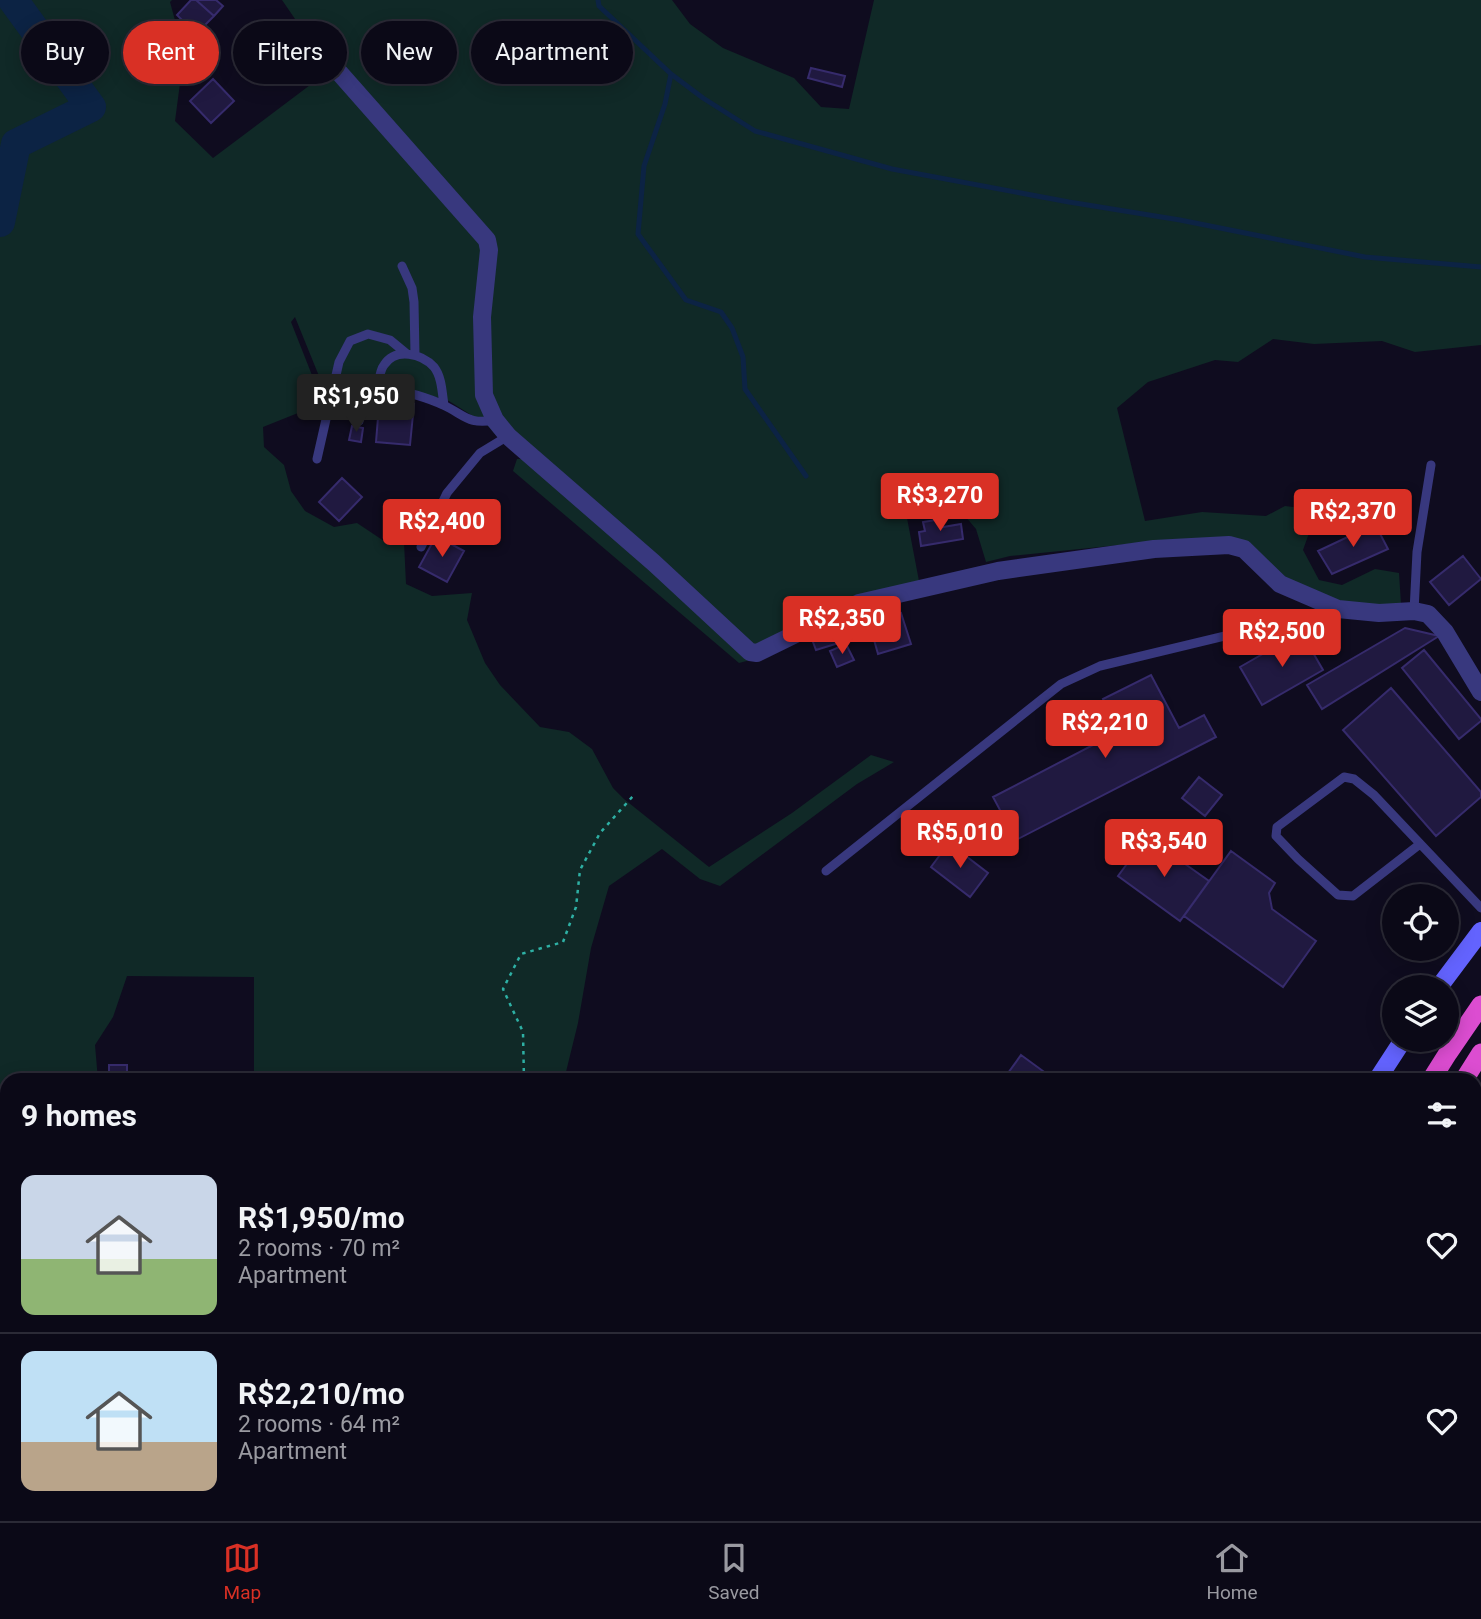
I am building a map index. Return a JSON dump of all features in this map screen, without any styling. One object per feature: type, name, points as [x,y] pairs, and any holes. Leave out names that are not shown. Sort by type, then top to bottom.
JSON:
[{"type":"highway","points":[[1435,1073],[1481,1006]]},
{"type":"highway","points":[[1469,1073],[1481,1054]]},
{"type":"main road","points":[[1448,975],[1481,931]]},
{"type":"main road","points":[[1382,1073],[1395,1052]]},
{"type":"street","points":[[347,80],[487,240],[489,250],[482,317],[484,396],[495,420],[508,436],[654,563],[750,652],[757,653],[859,603],[998,571],[1154,549],[1229,545],[1244,549],[1280,584],[1338,609],[1379,613],[1414,611],[1428,614],[1445,632],[1481,692]]},
{"type":"lane","points":[[402,266],[412,288],[414,302],[411,354]]},
{"type":"lane","points":[[317,458],[339,362],[350,341],[368,334],[390,340],[433,367],[440,380],[444,405]]},
{"type":"lane","points":[[378,386],[383,366],[391,358],[411,354]]},
{"type":"lane","points":[[359,421],[364,396],[370,387],[378,386],[444,405],[481,423],[495,420]]},
{"type":"lane","points":[[421,547],[447,493],[480,453],[508,436]]},
{"type":"lane","points":[[1414,611],[1418,552],[1431,465]]},
{"type":"lane","points":[[826,871],[1061,684],[1100,666],[1338,609]]},
{"type":"lane","points":[[1420,844],[1353,896],[1338,895],[1297,859],[1276,836],[1277,827],[1344,777],[1354,779],[1374,795],[1481,908]]},
{"type":"path","points":[[524,1073],[523,1032],[503,989],[521,954],[563,942],[576,907],[580,870],[600,833],[634,796]]},
{"type":"green space","points":[[0,0],[172,0],[170,2],[175,21],[123,21],[123,84],[180,84],[175,121],[213,158],[311,84],[347,84],[347,21],[296,21],[282,0],[672,0],[690,24],[723,48],[794,78],[821,107],[849,109],[874,0],[1481,0],[1481,345],[1415,352],[1382,341],[1314,344],[1273,339],[1238,362],[1215,360],[1148,382],[1117,408],[1145,521],[1202,512],[1266,516],[1285,506],[1309,509],[1313,522],[1303,550],[1319,580],[1342,585],[1375,569],[1399,573],[1401,604],[1381,608],[1340,601],[1286,582],[1242,542],[1149,542],[1010,556],[986,562],[976,529],[959,509],[907,518],[919,581],[754,659],[739,663],[513,471],[517,459],[522,459],[487,425],[449,401],[392,385],[361,393],[356,412],[349,416],[332,418],[332,408],[295,317],[291,322],[323,403],[263,427],[264,447],[284,465],[291,491],[305,511],[334,527],[357,523],[387,543],[404,542],[406,584],[432,596],[472,593],[467,620],[485,663],[500,685],[540,727],[569,732],[592,749],[613,788],[709,867],[792,813],[871,755],[894,762],[857,784],[720,886],[700,879],[662,849],[609,886],[591,948],[578,1023],[566,1073],[254,1073],[254,977],[127,976],[113,1017],[95,1045],[97,1073],[0,1073]]},
{"type":"building","points":[[191,0],[196,0],[214,16],[209,21],[183,21],[177,15]]},
{"type":"building","points":[[196,0],[216,0],[223,6],[214,16]]},
{"type":"building","points":[[811,68],[845,76],[842,87],[808,78]]},
{"type":"building","points":[[208,84],[218,84],[234,101],[211,123],[190,101]]},
{"type":"building","points":[[380,393],[402,395],[401,403],[414,404],[410,445],[376,442]]},
{"type":"building","points":[[352,426],[363,428],[361,442],[349,440]]},
{"type":"building","points":[[342,478],[362,497],[339,521],[319,502]]},
{"type":"building","points":[[942,519],[943,527],[961,524],[963,539],[921,546],[919,532],[925,531],[923,522]]},
{"type":"building","points":[[1375,524],[1388,549],[1332,574],[1318,551]]},
{"type":"building","points":[[436,536],[464,551],[447,582],[419,567]]},
{"type":"building","points":[[1463,556],[1481,579],[1449,605],[1430,582]]},
{"type":"building","points":[[901,613],[911,644],[878,654],[869,622]]},
{"type":"building","points":[[840,625],[845,641],[816,650],[810,634]]},
{"type":"building","points":[[1405,628],[1439,636],[1322,709],[1307,685]]},
{"type":"building","points":[[1301,632],[1323,670],[1262,705],[1240,667]]},
{"type":"building","points":[[846,644],[854,660],[837,667],[830,651]]},
{"type":"building","points":[[1424,650],[1481,719],[1459,739],[1402,668]]},
{"type":"building","points":[[1151,675],[1179,728],[1204,715],[1216,737],[1016,840],[993,797],[1120,731],[1103,699]]},
{"type":"building","points":[[1391,688],[1481,792],[1481,797],[1436,836],[1343,730]]},
{"type":"building","points":[[1199,777],[1222,795],[1205,816],[1182,798]]},
{"type":"building","points":[[1147,837],[1209,881],[1180,921],[1118,876]]},
{"type":"building","points":[[949,843],[988,873],[970,897],[931,867]]},
{"type":"building","points":[[1231,851],[1275,883],[1269,893],[1272,909],[1316,941],[1283,987],[1184,916]]},
{"type":"building","points":[[1021,1055],[1046,1073],[1008,1073]]},
{"type":"building","points":[[109,1065],[127,1065],[127,1073],[109,1073]]},
{"type":"waterway","points":[[0,222],[16,144],[91,107],[13,0]]},
{"type":"waterway","points":[[598,0],[599,6],[671,74],[755,131],[892,169],[1180,220],[1365,257],[1481,267]]},
{"type":"waterway","points":[[671,74],[665,104],[644,166],[638,234],[686,300],[721,312],[732,328],[743,357],[745,389],[806,476]]}]
